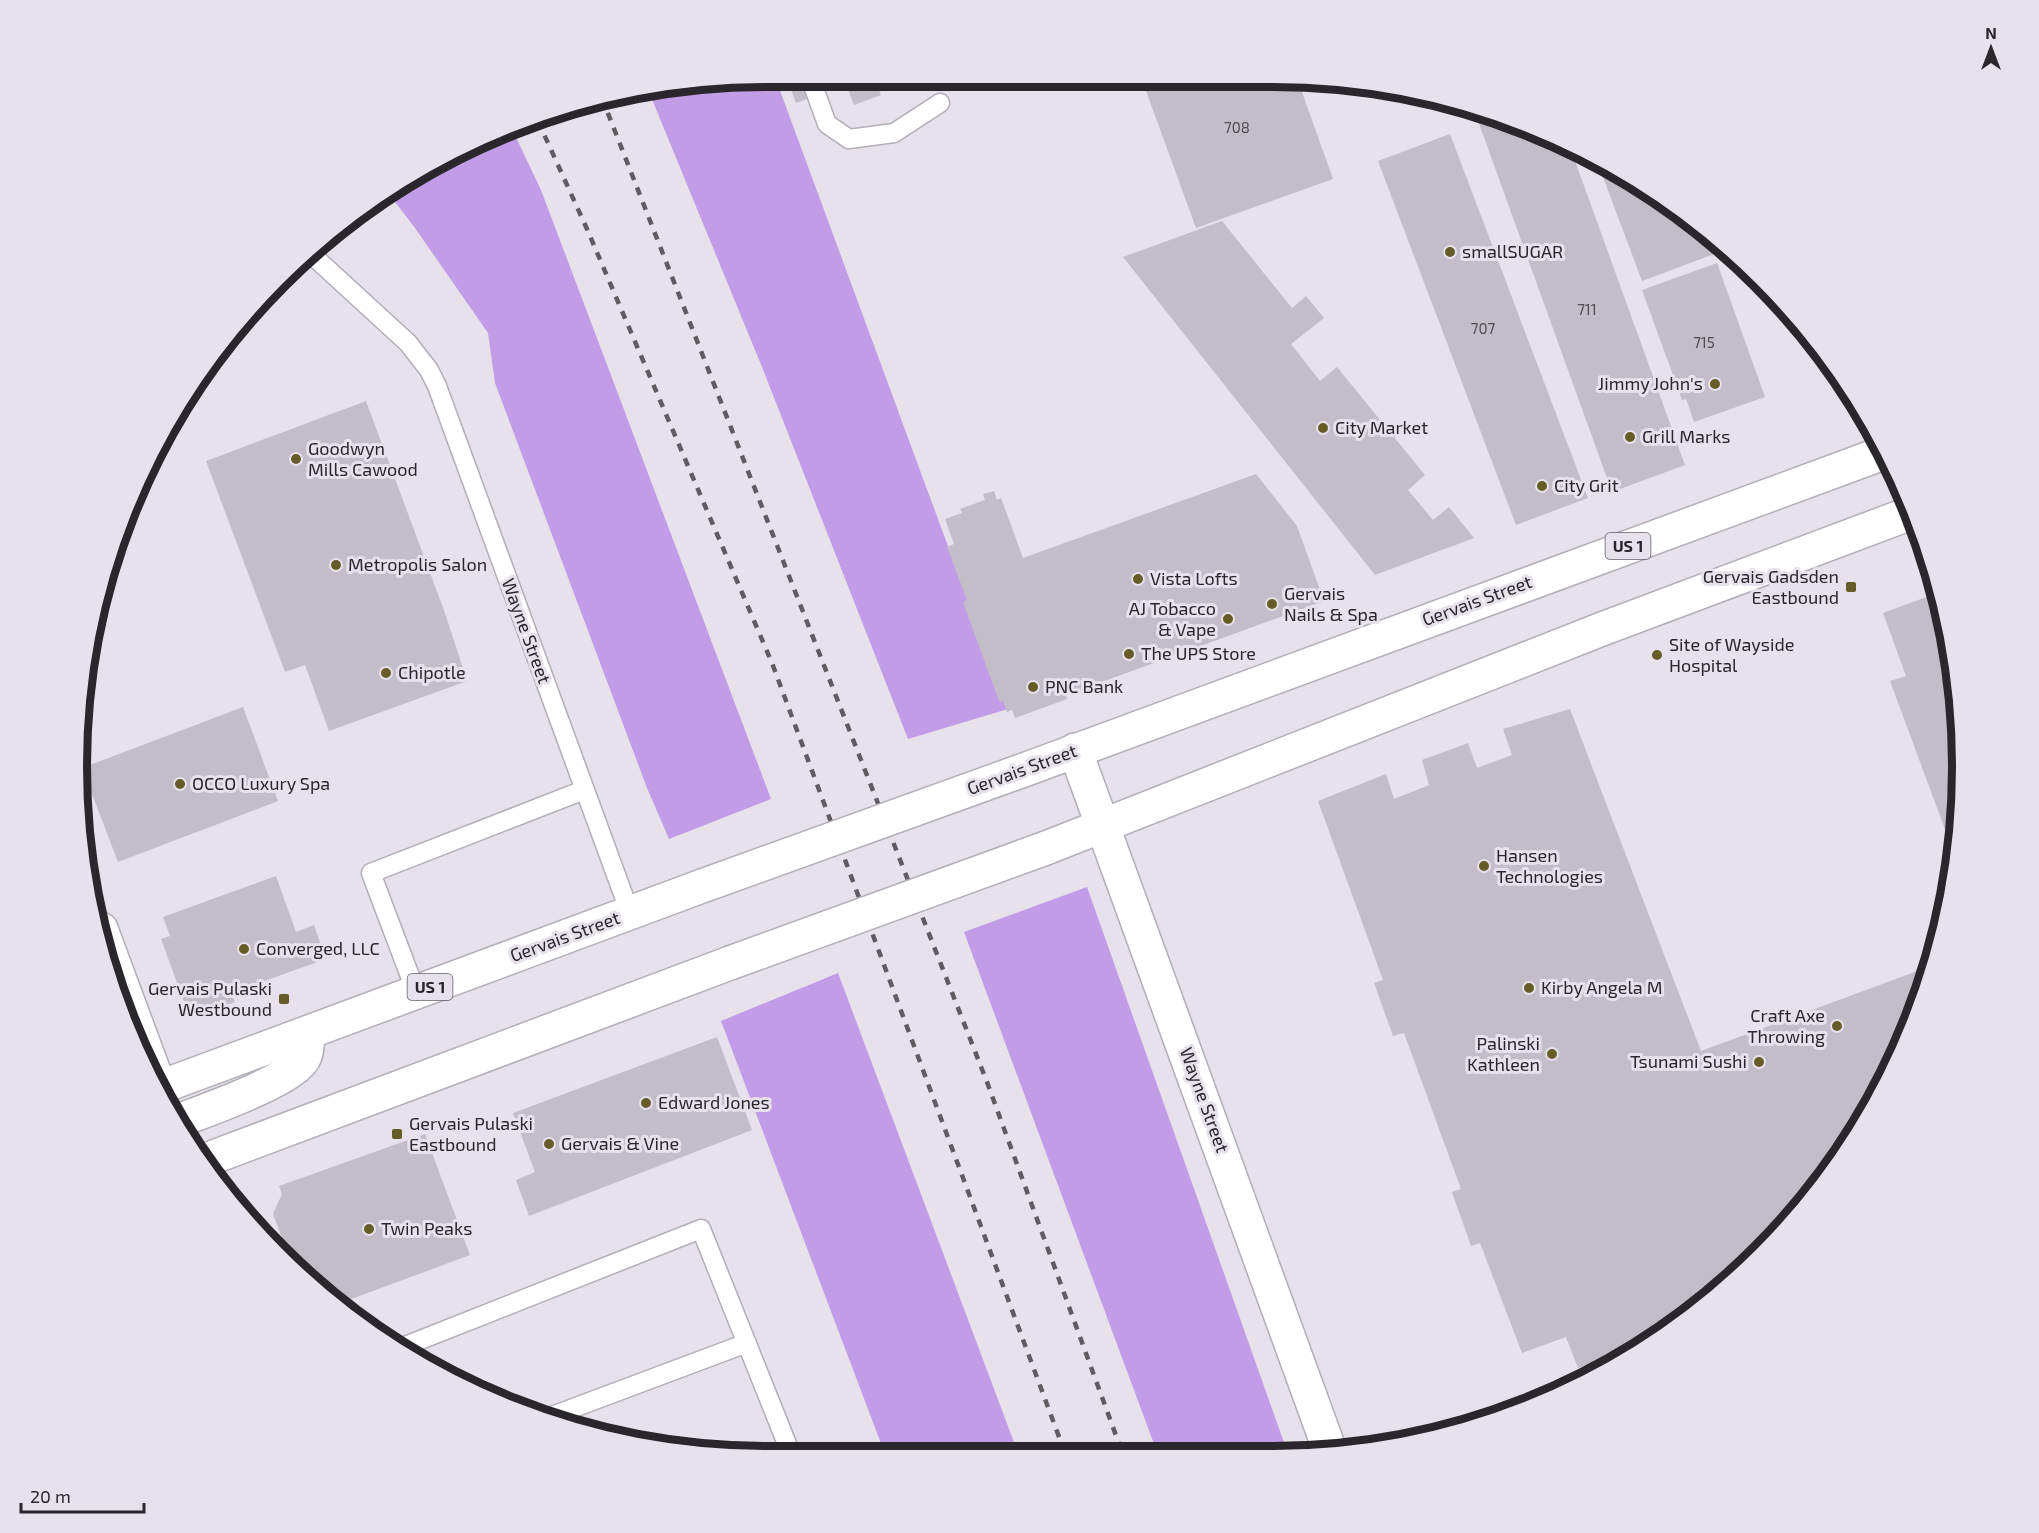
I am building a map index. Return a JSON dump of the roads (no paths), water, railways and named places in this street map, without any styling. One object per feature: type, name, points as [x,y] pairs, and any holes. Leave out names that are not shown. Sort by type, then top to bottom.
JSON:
[{"type":"main road","name":"Gervais Street","points":[[167,1085],[702,886],[1192,709],[1371,640],[1876,456]]},
{"type":"main road","points":[[212,1158],[730,963],[1046,848],[1602,629],[1904,516]]},
{"type":"main road","name":"Wayne Street","points":[[1075,750],[1327,1444]]},
{"type":"main road","points":[[186,1118],[256,1090],[292,1072],[305,1057],[308,1033]]},
{"type":"lane","points":[[814,87],[827,124],[849,139],[894,133],[940,103]]},
{"type":"lane","name":"Wayne Street","points":[[316,258],[408,343],[429,370],[437,386],[630,913]]},
{"type":"lane","points":[[416,992],[371,873],[584,790]]},
{"type":"lane","points":[[410,1344],[701,1229],[788,1446]]},
{"type":"lane","points":[[559,1413],[747,1343]]},
{"type":"railway","points":[[605,107],[987,1082],[1120,1446]]},
{"type":"railway","points":[[540,126],[587,229],[772,663],[1062,1446]]},
{"type":"place","name":"smallSUGAR","points":[[1450,252]]},
{"type":"place","name":"Jimmy John's","points":[[1715,384]]},
{"type":"place","name":"City Market","points":[[1323,428]]},
{"type":"place","name":"Grill Marks","points":[[1630,437]]},
{"type":"place","name":"Goodwyn Mills Cawood","points":[[296,459]]},
{"type":"place","name":"City Grit","points":[[1542,486]]},
{"type":"place","name":"Metropolis Salon","points":[[336,565]]},
{"type":"place","name":"Vista Lofts","points":[[1138,579]]},
{"type":"place","name":"Gervais Gadsden Eastbound","points":[[1851,587]]},
{"type":"place","name":"Gervais Nails & Spa","points":[[1272,604]]},
{"type":"place","name":"AJ Tobacco & Vape","points":[[1228,619]]},
{"type":"place","name":"The UPS Store","points":[[1129,654]]},
{"type":"place","name":"Site of Wayside Hospital","points":[[1657,655]]},
{"type":"place","name":"Chipotle","points":[[386,673]]},
{"type":"place","name":"PNC Bank","points":[[1033,687]]},
{"type":"place","name":"OCCO Luxury Spa","points":[[180,784]]},
{"type":"place","name":"Hansen Technologies","points":[[1484,866]]},
{"type":"place","name":"Converged, LLC","points":[[244,949]]},
{"type":"place","name":"Kirby Angela M","points":[[1529,988]]},
{"type":"place","name":"Gervais Pulaski Westbound","points":[[284,999]]},
{"type":"place","name":"Craft Axe Throwing","points":[[1837,1026]]},
{"type":"place","name":"Palinski Kathleen","points":[[1552,1054]]},
{"type":"place","name":"Tsunami Sushi","points":[[1759,1062]]},
{"type":"place","name":"Edward Jones","points":[[646,1103]]},
{"type":"place","name":"Gervais Pulaski Eastbound","points":[[397,1134]]},
{"type":"place","name":"Gervais & Vine","points":[[549,1144]]},
{"type":"place","name":"Twin Peaks","points":[[369,1229]]}]
